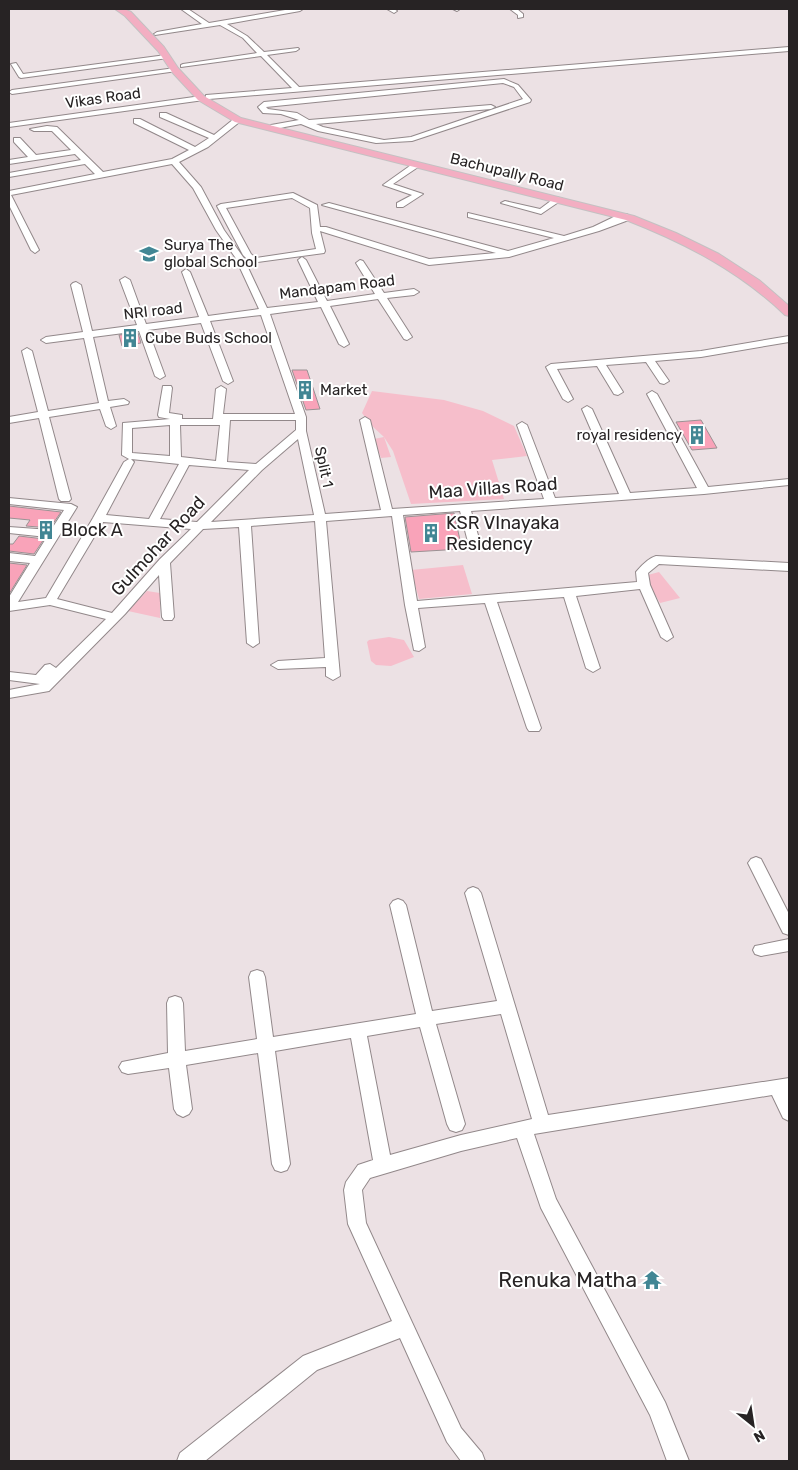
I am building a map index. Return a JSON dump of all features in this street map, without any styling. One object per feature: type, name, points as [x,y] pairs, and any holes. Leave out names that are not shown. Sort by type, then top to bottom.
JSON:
[{"type":"main road","points":[[119,9],[135,21],[161,49],[175,70],[205,98]]},
{"type":"main road","points":[[129,9],[157,34],[184,66],[205,98]]},
{"type":"main road","name":"Bachupally Road","points":[[205,98],[223,113],[238,120],[647,218],[739,265],[789,302]]},
{"type":"main road","name":"Bachupally Road","points":[[205,98],[240,116],[274,127],[627,217],[669,234],[707,253],[756,284],[789,312]]},
{"type":"street","points":[[184,9],[208,25]]},
{"type":"street","points":[[157,34],[300,9]]},
{"type":"street","points":[[513,9],[521,15],[520,17]]},
{"type":"street","points":[[238,14],[245,18]]},
{"type":"street","points":[[222,23],[245,36],[298,90]]},
{"type":"street","points":[[184,66],[296,49]]},
{"type":"street","name":"Vikas Road","points":[[9,125],[205,98],[789,49]]},
{"type":"street","points":[[14,64],[21,76],[166,56]]},
{"type":"street","points":[[12,92],[175,70]]},
{"type":"street","points":[[274,127],[304,122],[470,108],[527,100],[510,82],[264,104],[262,107],[266,111],[294,115],[304,122],[321,129],[384,142],[412,140],[436,128],[506,104]]},
{"type":"street","points":[[453,86],[458,94]]},
{"type":"street","points":[[394,92],[400,99]]},
{"type":"street","points":[[464,101],[470,108]]},
{"type":"street","points":[[441,102],[448,110]]},
{"type":"street","points":[[406,106],[411,114]]},
{"type":"street","points":[[382,107],[390,116]]},
{"type":"street","points":[[355,110],[366,126]]},
{"type":"street","points":[[326,112],[332,120]]},
{"type":"street","points":[[163,115],[214,138]]},
{"type":"street","points":[[9,192],[174,161],[214,138],[238,120]]},
{"type":"street","points":[[137,121],[195,150]]},
{"type":"street","points":[[302,134],[308,126],[304,122]]},
{"type":"street","points":[[9,132],[54,129],[100,174]]},
{"type":"street","points":[[406,132],[412,140]]},
{"type":"street","points":[[371,133],[376,141]]},
{"type":"street","points":[[17,140],[34,158]]},
{"type":"street","points":[[9,163],[76,151]]},
{"type":"street","points":[[9,163],[65,155]]},
{"type":"street","points":[[9,175],[86,161]]},
{"type":"street","points":[[174,161],[194,182],[220,230],[243,256],[258,261],[319,253],[321,250],[316,233],[314,207],[290,195],[221,206],[234,228],[243,256]]},
{"type":"street","points":[[400,206],[419,194],[387,185],[418,165]]},
{"type":"street","points":[[9,197],[34,250]]},
{"type":"street","points":[[506,203],[541,212],[559,199]]},
{"type":"street","points":[[326,205],[509,254]]},
{"type":"street","points":[[210,212],[223,210]]},
{"type":"street","points":[[471,214],[566,238]]},
{"type":"street","points":[[323,229],[429,262],[509,254],[596,229],[627,217]]},
{"type":"street","points":[[220,230],[234,228]]},
{"type":"street","name":"Split 1","points":[[243,256],[301,417],[301,431],[320,520],[333,676]]},
{"type":"street","points":[[302,260],[344,344]]},
{"type":"street","points":[[360,263],[407,337]]},
{"type":"street","points":[[186,272],[204,319],[225,385],[217,417]]},
{"type":"street","points":[[125,280],[160,376]]},
{"type":"street","points":[[76,285],[89,334],[104,405],[111,426]]},
{"type":"street","name":"Mandapam Road","points":[[264,311],[414,292]]},
{"type":"street","name":"NRI road","points":[[46,340],[264,311]]},
{"type":"street","points":[[568,399],[551,368],[701,354],[789,339]]},
{"type":"street","points":[[27,351],[65,499]]},
{"type":"street","points":[[649,358],[664,381]]},
{"type":"street","points":[[600,363],[618,392]]},
{"type":"street","points":[[167,388],[164,416],[301,417]]},
{"type":"street","points":[[652,394],[704,491]]},
{"type":"street","points":[[9,420],[124,402]]},
{"type":"street","points":[[587,409],[626,496]]},
{"type":"street","points":[[365,420],[392,512],[420,647]]},
{"type":"street","points":[[154,522],[180,463],[175,422]]},
{"type":"street","points":[[221,464],[226,422],[175,422],[127,425],[126,453],[131,456],[180,463],[221,464],[258,468]]},
{"type":"street","points":[[522,425],[551,501]]},
{"type":"street","name":"Gulmohar Road","points":[[9,694],[44,688],[109,616],[258,468],[301,431]]},
{"type":"street","points":[[50,601],[129,462]]},
{"type":"street","name":"Maa Villas Road","points":[[98,518],[200,526],[320,520],[392,512],[704,491],[789,482]]},
{"type":"street","points":[[9,501],[71,507],[38,560],[14,589],[9,607],[50,601],[109,616]]},
{"type":"street","points":[[465,508],[474,542]]},
{"type":"street","points":[[245,523],[253,643]]},
{"type":"street","points":[[9,530],[54,534]]},
{"type":"street","points":[[9,557],[38,560]]},
{"type":"street","points":[[667,637],[644,585],[642,572],[656,560],[789,567]]},
{"type":"street","points":[[164,562],[168,617]]},
{"type":"street","points":[[411,605],[490,600],[644,585]]},
{"type":"street","points":[[569,593],[593,668]]},
{"type":"street","points":[[490,600],[534,728]]},
{"type":"street","points":[[9,676],[39,680],[109,616]]},
{"type":"street","points":[[278,665],[332,662]]},
{"type":"street","points":[[756,863],[789,928]]},
{"type":"street","points":[[473,894],[542,1124]]},
{"type":"street","points":[[398,905],[426,1019],[456,1124]]},
{"type":"street","points":[[761,950],[788,947]]},
{"type":"street","points":[[257,977],[281,1164]]},
{"type":"street","points":[[175,1003],[177,1059],[184,1109]]},
{"type":"street","points":[[128,1067],[508,1006]]},
{"type":"street","points":[[358,1030],[384,1165]]},
{"type":"street","points":[[474,1461],[463,1450],[454,1435],[357,1224],[353,1190],[355,1182],[364,1171],[462,1143],[542,1124],[783,1087],[789,1113]]},
{"type":"street","points":[[523,1129],[548,1202],[658,1410],[678,1461]]},
{"type":"street","points":[[188,1461],[310,1363],[405,1326]]},
{"type":"shaded area","points":[[372,391],[444,400],[483,411],[514,426],[527,456],[492,460],[504,499],[411,504],[393,451],[384,437],[362,413]]},
{"type":"shaded area","points":[[384,437],[391,457],[381,458],[374,439]]},
{"type":"shaded area","points":[[463,565],[472,594],[419,599],[411,570]]},
{"type":"shaded area","points":[[659,572],[680,598],[660,603],[644,576]]},
{"type":"shaded area","points":[[147,591],[160,593],[160,618],[128,611]]},
{"type":"shaded area","points":[[389,637],[404,640],[414,657],[391,666],[376,665],[371,661],[367,642],[369,640]]},
{"type":"building","name":"Cube Buds School","points":[[138,333],[141,343],[122,346],[119,335]]},
{"type":"building","name":"Market","points":[[292,370],[307,370],[320,409],[306,410]]},
{"type":"building","name":"royal residency","points":[[701,420],[717,448],[692,450],[676,422]]},
{"type":"building","points":[[9,506],[61,512],[50,528],[26,526],[30,520],[9,518]]},
{"type":"building","name":"KSR VInayaka Residency","points":[[454,513],[462,549],[411,552],[405,517]]},
{"type":"building","points":[[19,536],[44,539],[34,554],[9,551],[9,544],[13,544]]},
{"type":"building","points":[[9,563],[27,565],[9,594]]},
{"type":"place","name":"Surya The global School","points":[[149,254]]},
{"type":"place","name":"Cube Buds School","points":[[130,338]]},
{"type":"place","name":"Market","points":[[305,390]]},
{"type":"place","name":"royal residency","points":[[697,435]]},
{"type":"place","name":"Block A","points":[[46,530]]},
{"type":"place","name":"KSR VInayaka Residency","points":[[431,533]]},
{"type":"place","name":"Renuka Matha","points":[[652,1280]]}]
